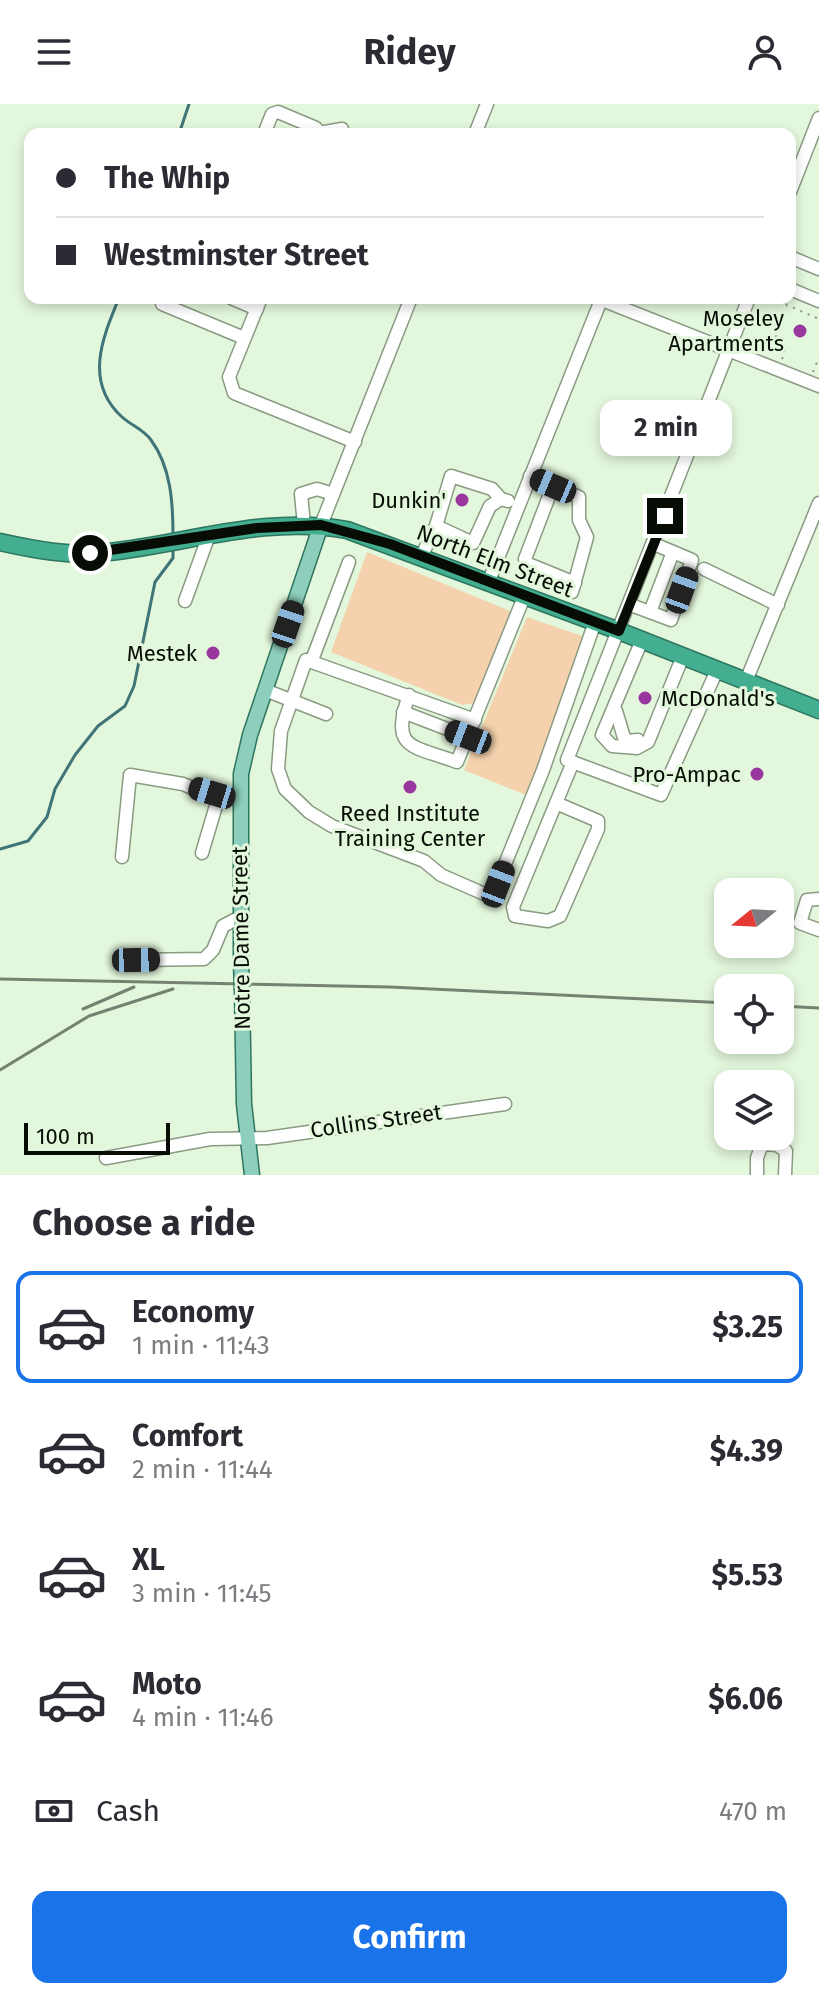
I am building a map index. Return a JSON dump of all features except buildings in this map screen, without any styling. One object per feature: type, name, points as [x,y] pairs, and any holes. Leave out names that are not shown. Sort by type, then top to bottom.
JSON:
[{"type":"highway","name":"North Elm Street","points":[[0,542],[73,554],[156,545],[209,535],[312,525],[362,534],[819,710]]},
{"type":"main road","name":"Notre Dame Street","points":[[252,1175],[247,1138],[239,797],[244,756],[312,525]]},
{"type":"street","points":[[477,128],[487,104]]},
{"type":"street","points":[[266,128],[272,114],[278,112],[316,128]]},
{"type":"street","points":[[796,177],[819,118]]},
{"type":"street","points":[[796,264],[819,269]]},
{"type":"street","points":[[796,291],[819,301]]},
{"type":"street","points":[[162,304],[244,338]]},
{"type":"street","points":[[259,304],[229,377],[230,389],[242,399],[355,442]]},
{"type":"street","name":"Notre Dame Street","points":[[312,525],[333,494],[409,304]]},
{"type":"street","points":[[488,583],[597,304]]},
{"type":"street","points":[[612,304],[819,386]]},
{"type":"street","points":[[717,670],[661,795],[567,760],[631,605],[747,304]]},
{"type":"street","points":[[421,557],[436,526],[451,476],[492,489],[501,499],[519,505]]},
{"type":"street","points":[[530,476],[579,497],[582,504],[578,515],[587,537],[574,588],[526,563],[525,559],[553,486]]},
{"type":"street","points":[[312,525],[301,494],[317,489],[333,494]]},
{"type":"street","points":[[436,526],[473,543],[490,506],[501,499]]},
{"type":"street","points":[[746,681],[819,503]]},
{"type":"street","points":[[185,601],[209,535]]},
{"type":"street","points":[[631,605],[671,620],[692,560],[654,544]]},
{"type":"street","points":[[650,612],[673,552]]},
{"type":"street","points":[[312,660],[349,562]]},
{"type":"street","points":[[704,569],[778,605]]},
{"type":"street","points":[[409,695],[399,724],[401,735],[409,744],[457,762],[524,597]]},
{"type":"street","points":[[475,720],[312,660],[303,662],[281,731],[278,769],[285,789],[297,803],[332,826],[424,861],[441,875],[489,896],[496,890],[537,785],[595,622]]},
{"type":"street","points":[[642,640],[603,738],[616,747],[644,747],[683,656]]},
{"type":"street","points":[[619,694],[616,711],[625,741],[634,742],[643,737],[665,684],[675,675]]},
{"type":"street","points":[[265,690],[326,714]]},
{"type":"street","points":[[403,712],[468,737]]},
{"type":"street","points":[[556,803],[598,821],[598,829],[560,916],[548,921],[515,916],[513,907],[556,803],[573,762]]},
{"type":"street","points":[[122,857],[130,775],[183,784],[218,799],[239,797]]},
{"type":"street","points":[[202,853],[218,799]]},
{"type":"street","points":[[819,899],[807,900],[800,923],[819,930]]},
{"type":"street","points":[[136,960],[204,959],[213,950],[223,926],[240,917]]},
{"type":"street","name":"Collins Street","points":[[106,1158],[210,1139],[247,1138],[505,1104]]},
{"type":"street","points":[[757,1175],[758,1149],[762,1144],[772,1144],[786,1151],[785,1175]]},
{"type":"path","points":[[782,304],[819,319]]},
{"type":"path","points":[[781,361],[785,352],[772,347],[787,307]]},
{"type":"path","points":[[812,373],[819,357]]},
{"type":"shaded area","points":[[367,552],[510,611],[476,703],[462,705],[331,652]]},
{"type":"shaded area","points":[[527,617],[582,636],[583,645],[526,795],[464,770]]},
{"type":"waterway","points":[[181,128],[189,104]]},
{"type":"waterway","points":[[117,304],[102,344],[100,375],[103,389],[110,404],[144,433],[158,451],[170,486],[173,535]]},
{"type":"waterway","points":[[0,849],[28,841],[47,817],[55,789],[75,755],[98,726],[125,706],[134,686],[155,582],[173,558],[173,547]]},
{"type":"railway","points":[[0,979],[390,987],[714,1002]]},
{"type":"railway","points":[[83,1009],[134,987]]},
{"type":"railway","points":[[0,1070],[89,1016],[173,989]]},
{"type":"railway","points":[[794,1007],[819,1008]]},
{"type":"place","name":"Moseley Apartments","points":[[800,331]]},
{"type":"place","name":"Dunkin'","points":[[462,500]]},
{"type":"place","name":"Mestek","points":[[213,653]]},
{"type":"place","name":"McDonald's","points":[[645,698]]},
{"type":"place","name":"Pro-Ampac","points":[[757,774]]},
{"type":"place","name":"Reed Institute Training Center","points":[[410,787]]},
{"type":"route","points":[[90,553],[108,553],[223,532],[321,525],[362,534],[619,631],[665,516]]}]
